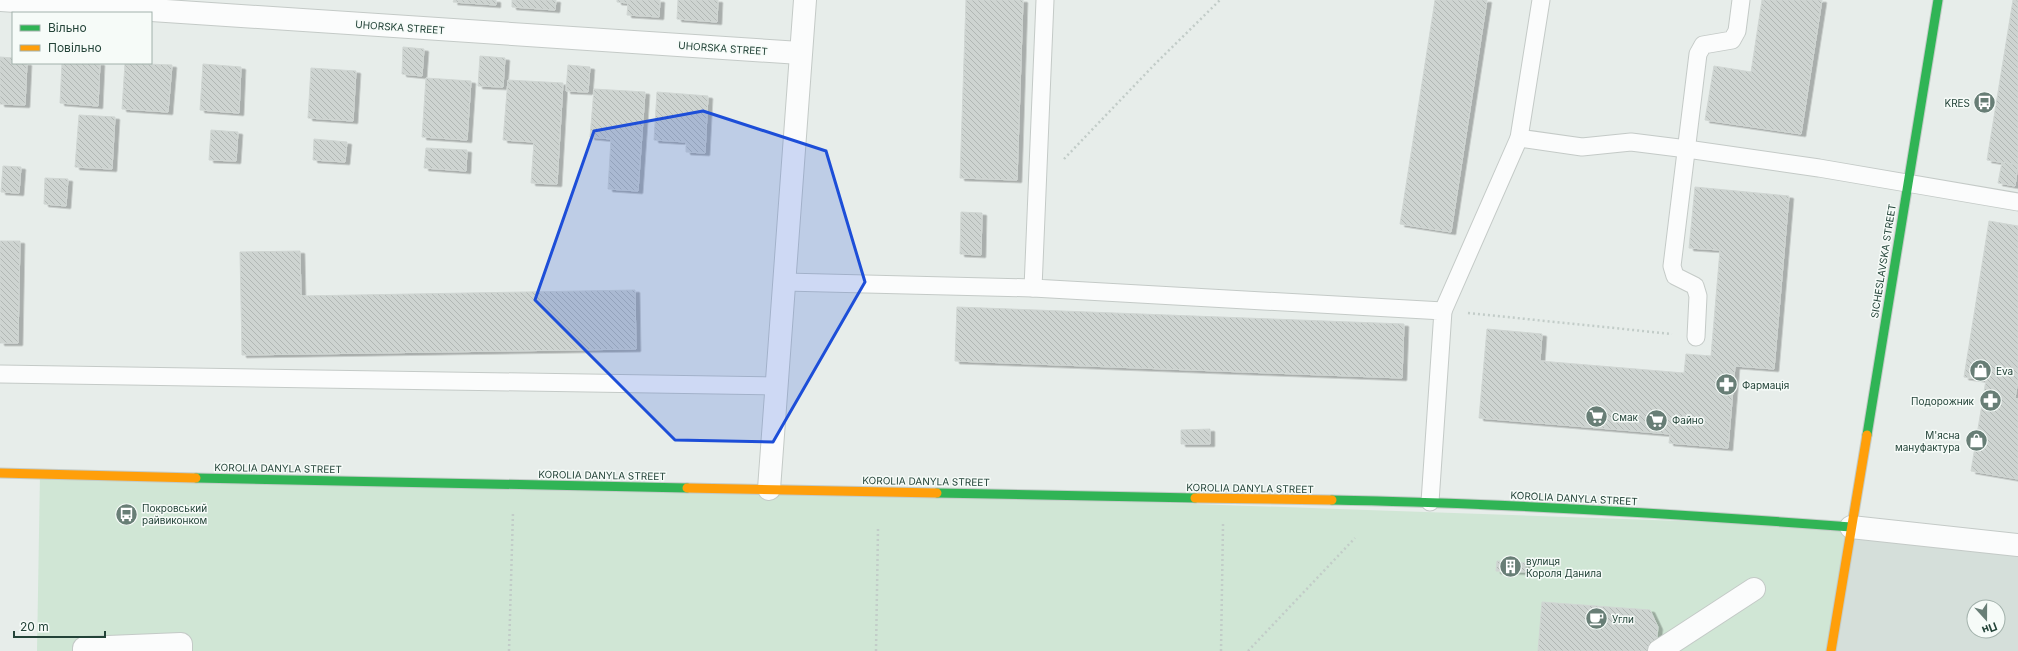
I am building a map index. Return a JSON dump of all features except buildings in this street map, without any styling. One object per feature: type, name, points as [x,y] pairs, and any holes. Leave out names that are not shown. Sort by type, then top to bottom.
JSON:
[{"type":"main road","name":"SICHESLAVSKA STREET","points":[[1831,651],[1938,0]]},
{"type":"main road","name":"KOROLIA DANYLA STREET","points":[[0,473],[514,485],[1430,502],[1698,516],[1851,527]]},
{"type":"street","name":"UHORSKA STREET","points":[[0,0],[800,53]]},
{"type":"street","points":[[769,489],[775,386],[785,282],[800,53],[805,0]]},
{"type":"street","points":[[1851,527],[2018,545]]},
{"type":"street","points":[[1659,651],[1754,589]]},
{"type":"street","points":[[84,651],[84,648],[181,644],[181,651]]},
{"type":"lane","points":[[1032,288],[1045,0]]},
{"type":"lane","points":[[1430,502],[1443,311],[1519,138],[1541,0]]},
{"type":"lane","points":[[1696,337],[1698,296],[1695,286],[1675,276],[1672,266],[1698,54],[1703,45],[1732,40],[1737,31],[1741,0]]},
{"type":"lane","points":[[1519,138],[1582,147],[1632,142],[1687,149],[1907,182],[2018,202]]},
{"type":"lane","points":[[785,282],[1032,288],[1443,311]]},
{"type":"lane","points":[[0,374],[775,386]]},
{"type":"path","points":[[1037,186],[1155,64],[1220,0]]},
{"type":"path","points":[[1443,311],[1696,337]]},
{"type":"path","points":[[509,651],[514,485]]},
{"type":"path","points":[[1221,651],[1223,498]]},
{"type":"path","points":[[876,651],[878,529]]},
{"type":"path","points":[[1248,651],[1355,538]]},
{"type":"highlighted area","points":[[703,111],[826,151],[865,282],[773,442],[675,440],[535,300],[594,131]]},
{"type":"shaded area","points":[[1851,527],[2018,545],[2018,651],[1831,651]]},
{"type":"green space","points":[[40,474],[769,489],[1851,527],[1831,651],[37,651]]},
{"type":"traffic: fast","points":[[1867,435],[1938,0]]},
{"type":"traffic: fast","points":[[196,478],[687,488]]},
{"type":"traffic: fast","points":[[937,493],[1195,498]]},
{"type":"traffic: fast","points":[[1332,500],[1397,501],[1592,510],[1851,527]]},
{"type":"traffic: slow","points":[[1831,651],[1867,435]]},
{"type":"traffic: slow","points":[[0,473],[196,478]]},
{"type":"traffic: slow","points":[[687,488],[937,493]]},
{"type":"traffic: slow","points":[[1195,498],[1332,500]]},
{"type":"place","name":"KRES","points":[[1985,103]]},
{"type":"place","name":"Eva","points":[[1980,371]]},
{"type":"place","name":"Фармація","points":[[1727,385]]},
{"type":"place","name":"Подорожник","points":[[1990,401]]},
{"type":"place","name":"Смак","points":[[1597,417]]},
{"type":"place","name":"Файно","points":[[1657,420]]},
{"type":"place","name":"М'ясна мануфактура","points":[[1976,441]]},
{"type":"place","name":"Покровський райвиконком","points":[[127,514]]},
{"type":"place","name":"вулиця Короля Данила","points":[[1511,567]]},
{"type":"place","name":"Угли","points":[[1597,619]]}]
